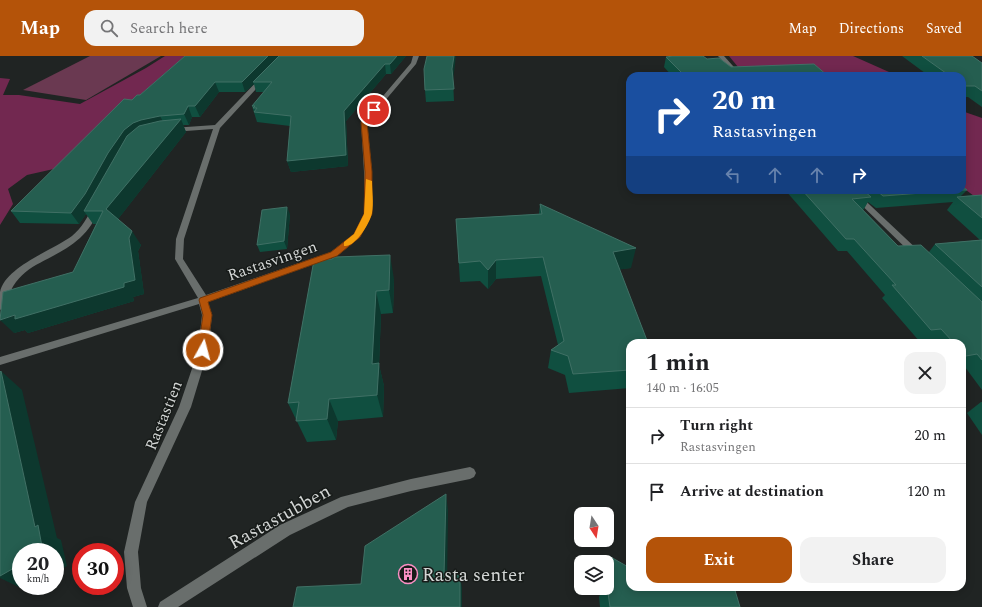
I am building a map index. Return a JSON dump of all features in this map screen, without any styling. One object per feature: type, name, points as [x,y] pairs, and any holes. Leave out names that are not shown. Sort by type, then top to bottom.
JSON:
[{"type":"street","name":"Rastasvingen","points":[[0,361],[203,300],[334,254],[357,235],[368,214],[368,172],[364,122],[414,63],[416,56]]},
{"type":"street","points":[[721,56],[736,72]]},
{"type":"street","name":"Rastastien","points":[[140,607],[134,588],[131,552],[142,502],[185,407],[203,350],[208,315],[203,300],[179,259],[180,239],[217,127],[270,72]]},
{"type":"street","points":[[166,130],[217,127]]},
{"type":"street","points":[[854,194],[923,260]]},
{"type":"street","points":[[0,307],[1,298],[8,282],[23,269],[76,237],[88,223],[100,202]]},
{"type":"street","name":"Rastastubben","points":[[165,607],[285,530],[346,501],[410,485],[470,473]]},
{"type":"shaded area","points":[[90,56],[161,56],[86,100],[23,90]]},
{"type":"shaded area","points":[[165,56],[188,56],[58,168],[27,175],[8,189],[13,204],[0,225],[0,78],[10,79],[3,95],[19,95],[80,104]]},
{"type":"shaded area","points":[[729,56],[853,56],[889,72],[787,72],[738,67]]},
{"type":"shaded area","points":[[966,112],[982,118],[982,202],[966,190]]},
{"type":"building","points":[[185,56],[268,56],[242,82],[215,82],[195,106],[188,106],[184,114],[160,116],[141,120],[133,123],[124,130],[108,153],[85,194],[71,213],[11,211],[124,99],[132,100],[137,95],[140,95]]},
{"type":"building","points":[[279,56],[397,56],[390,64],[385,64],[344,111],[346,155],[287,161],[291,116],[254,112],[257,108],[253,108],[255,106],[252,106],[272,82],[253,82]]},
{"type":"building","points":[[427,56],[454,56],[452,69],[454,89],[425,90],[424,69]]},
{"type":"building","points":[[703,56],[707,59],[719,58],[731,67],[814,64],[823,72],[681,72],[666,57]]},
{"type":"building","points":[[922,56],[972,56],[982,63],[982,91],[975,86],[966,86],[966,72],[944,72]]},
{"type":"building","points":[[181,119],[106,209],[132,231],[129,238],[135,280],[124,283],[124,287],[15,319],[15,315],[0,320],[3,292],[73,272],[103,211],[84,211],[127,136],[139,126],[160,121]]},
{"type":"building","points":[[806,194],[868,194],[871,197],[852,199],[898,246],[921,245],[982,302],[982,360],[977,354],[966,356],[966,339],[950,339],[941,329],[931,330],[892,285],[896,285],[854,239],[846,239]]},
{"type":"building","points":[[881,194],[909,194],[883,196]]},
{"type":"building","points":[[982,195],[982,218],[957,197]]},
{"type":"building","points":[[540,204],[636,248],[613,252],[646,339],[626,339],[626,370],[573,374],[568,356],[551,350],[564,341],[543,257],[496,260],[488,270],[480,261],[459,263],[456,219],[542,214]]},
{"type":"building","points":[[287,207],[284,241],[257,245],[262,210]]},
{"type":"building","points":[[982,240],[982,287],[935,244]]},
{"type":"building","points":[[390,255],[389,290],[376,291],[372,364],[379,363],[377,395],[329,399],[327,419],[296,421],[299,402],[288,403],[314,260],[332,259],[335,257]]},
{"type":"building","points":[[1,371],[35,527],[38,525],[41,543],[12,543],[12,569],[0,576]]},
{"type":"building","name":"Rasta senter","points":[[446,494],[444,576],[460,575],[460,607],[293,607],[297,587],[361,584],[365,546]]},
{"type":"building","points":[[614,559],[626,566],[626,591],[735,591],[740,607],[610,607],[608,595],[614,595]]},
{"type":"slow traffic","points":[[347,244],[357,235],[368,214],[368,181]]},
{"type":"place","name":"Rasta senter","points":[[408,574]]},
{"type":"route","points":[[203,350],[208,315],[203,300],[334,254],[357,235],[368,214],[368,172],[364,122],[374,110]]}]
